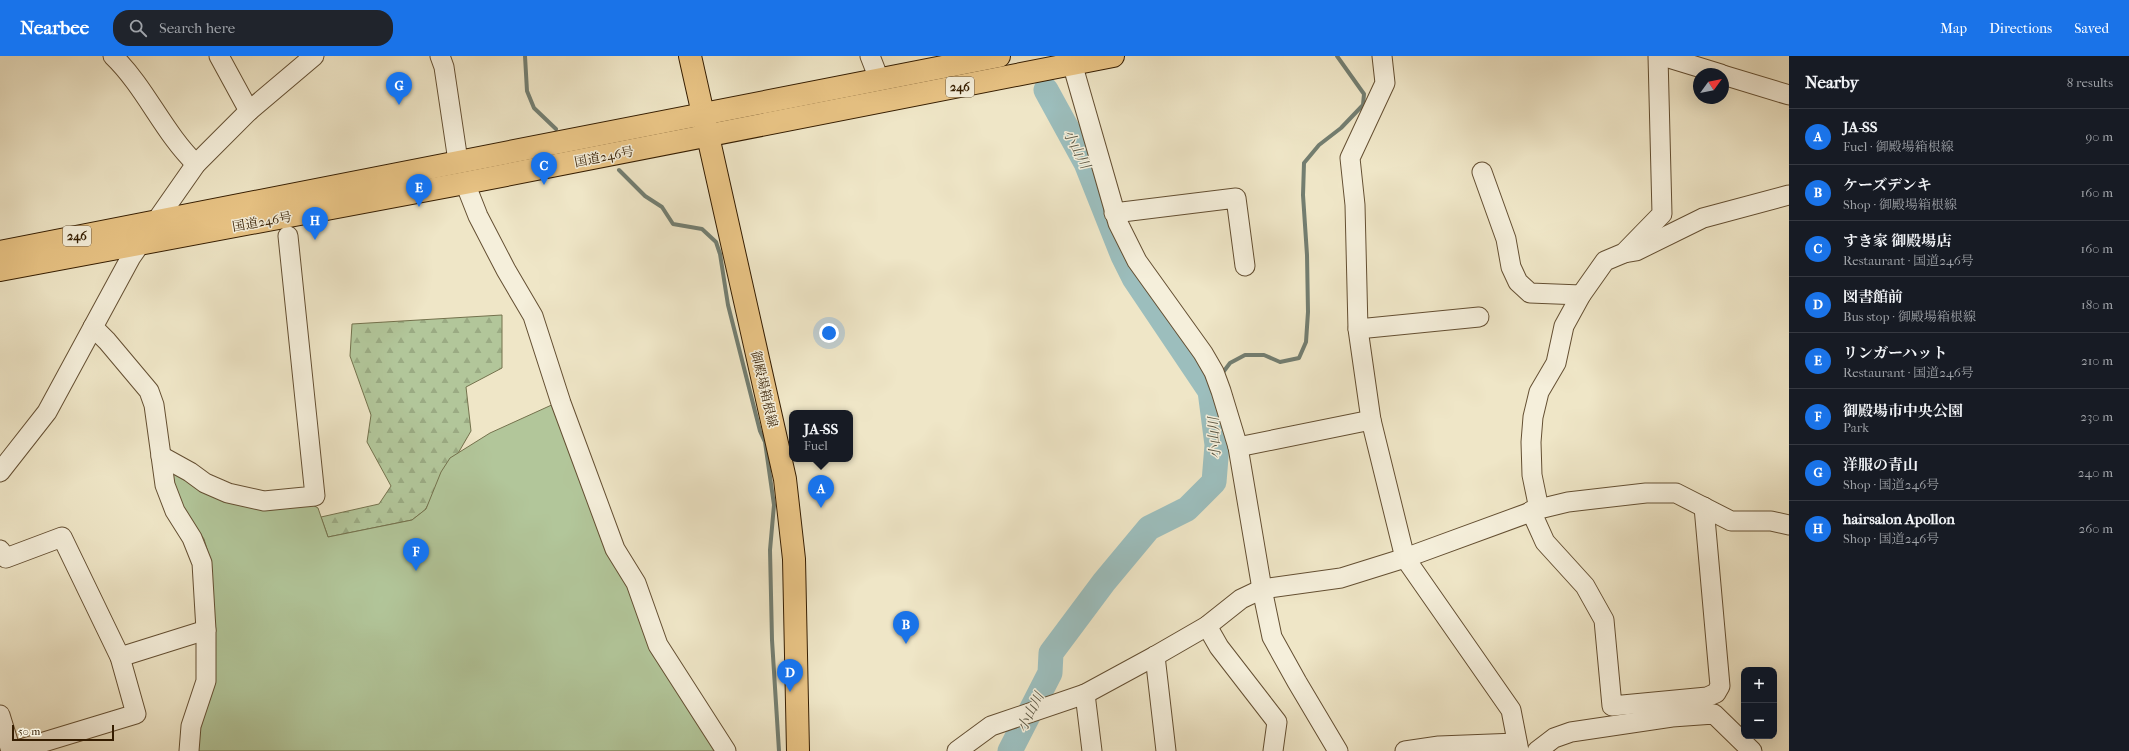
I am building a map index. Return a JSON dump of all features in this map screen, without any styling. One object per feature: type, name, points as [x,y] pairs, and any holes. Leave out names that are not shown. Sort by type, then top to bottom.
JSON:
[{"type":"main road","name":"御殿場箱根線","points":[[690,56],[785,479],[794,559],[798,751]]},
{"type":"main road","name":"国道246号","points":[[0,270],[465,183],[705,125],[879,79],[999,56]]},
{"type":"main road","name":"国道246号","points":[[0,252],[458,161],[705,125],[1070,60],[1113,56]]},
{"type":"street","points":[[113,56],[127,70],[181,149],[196,164]]},
{"type":"street","points":[[218,56],[244,116]]},
{"type":"street","points":[[0,472],[48,412],[140,243],[196,164],[244,116],[314,56]]},
{"type":"street","points":[[440,56],[444,67],[458,161]]},
{"type":"street","points":[[870,56],[879,79]]},
{"type":"street","points":[[1382,56],[1385,83],[1350,158],[1355,205],[1358,329],[1371,420],[1405,558],[1511,710],[1518,747],[1439,746],[1405,751]]},
{"type":"street","points":[[1624,253],[1662,214],[1658,56]]},
{"type":"street","points":[[1662,56],[1702,68]]},
{"type":"street","points":[[1070,60],[1114,213],[1137,261],[1203,353],[1214,372],[1238,447],[1262,589],[1272,637],[1338,751]]},
{"type":"street","points":[[1729,76],[1789,95]]},
{"type":"street","points":[[1482,172],[1506,239],[1511,267],[1518,282],[1530,293],[1582,295]]},
{"type":"street","points":[[465,183],[478,216],[506,270],[533,316],[561,403],[615,549],[636,583],[658,645],[726,751]]},
{"type":"street","points":[[1704,507],[1720,686],[1716,693],[1707,697],[1612,706],[1604,620],[1585,586],[1545,542],[1535,510],[1531,442],[1533,417],[1539,392],[1556,363],[1564,326],[1582,295],[1605,261],[1624,253],[1636,251],[1703,218],[1789,195]]},
{"type":"street","points":[[1114,213],[1236,198],[1245,266]]},
{"type":"street","points":[[161,456],[205,482],[228,493],[264,501],[315,496],[288,236]]},
{"type":"street","points":[[1358,329],[1479,317]]},
{"type":"street","points":[[93,327],[149,391],[154,405],[165,485],[175,511],[192,538],[202,563],[206,630],[206,681],[191,726],[189,751]]},
{"type":"street","points":[[1238,447],[1371,420]]},
{"type":"street","points":[[957,751],[991,726],[1085,694],[1207,626],[1241,599],[1262,589],[1341,578],[1405,558],[1535,510],[1568,502],[1646,492],[1676,493],[1731,521],[1771,521],[1789,526]]},
{"type":"street","points":[[0,550],[6,558],[62,537],[120,657],[136,714],[14,751]]},
{"type":"street","points":[[1207,626],[1219,647],[1276,722],[1273,751]]},
{"type":"street","points":[[120,657],[206,630]]},
{"type":"street","points":[[1155,656],[1166,751]]},
{"type":"street","points":[[1085,694],[1092,751]]},
{"type":"street","points":[[1537,751],[1554,738],[1571,732],[1672,717],[1714,714],[1752,751]]},
{"type":"street","points":[[0,715],[11,751]]},
{"type":"green space","points":[[502,315],[502,368],[466,387],[471,431],[425,510],[412,520],[328,537],[321,517],[379,504],[391,486],[367,442],[371,415],[350,356],[352,324]]},
{"type":"green space","points":[[556,403],[607,545],[720,751],[195,751],[213,601],[209,556],[204,539],[180,504],[171,472],[311,504],[318,508],[328,537],[412,520],[426,509],[441,472],[450,458],[490,433]]},
{"type":"waterway","points":[[525,56],[527,91],[534,108],[556,129]]},
{"type":"waterway","points":[[1221,375],[1230,363],[1245,355],[1264,355],[1280,362],[1299,358],[1306,342],[1308,312],[1307,255],[1303,195],[1304,163],[1319,145],[1341,128],[1363,105],[1364,94],[1337,56]]},
{"type":"waterway","name":"小山川","points":[[1010,751],[1050,673],[1051,653],[1104,582],[1149,528],[1187,509],[1214,482],[1217,445],[1210,391],[1134,278],[1123,256],[1086,163],[1046,90]]},
{"type":"waterway","points":[[619,170],[645,196],[662,207],[673,224],[702,229],[716,242],[720,254],[728,305],[760,431],[765,442],[774,505],[770,550],[772,640],[779,751]]},
{"type":"place","name":"洋服の青山","points":[[399,105]]},
{"type":"place","name":"すき家 御殿場店","points":[[544,185]]},
{"type":"place","name":"リンガーハット","points":[[419,207]]},
{"type":"place","name":"hairsalon Apollon","points":[[315,240]]},
{"type":"place","name":"JA-SS","points":[[821,508]]},
{"type":"place","name":"御殿場市中央公園","points":[[416,571]]},
{"type":"place","name":"ケーズデンキ","points":[[906,644]]},
{"type":"place","name":"図書館前","points":[[790,692]]}]
